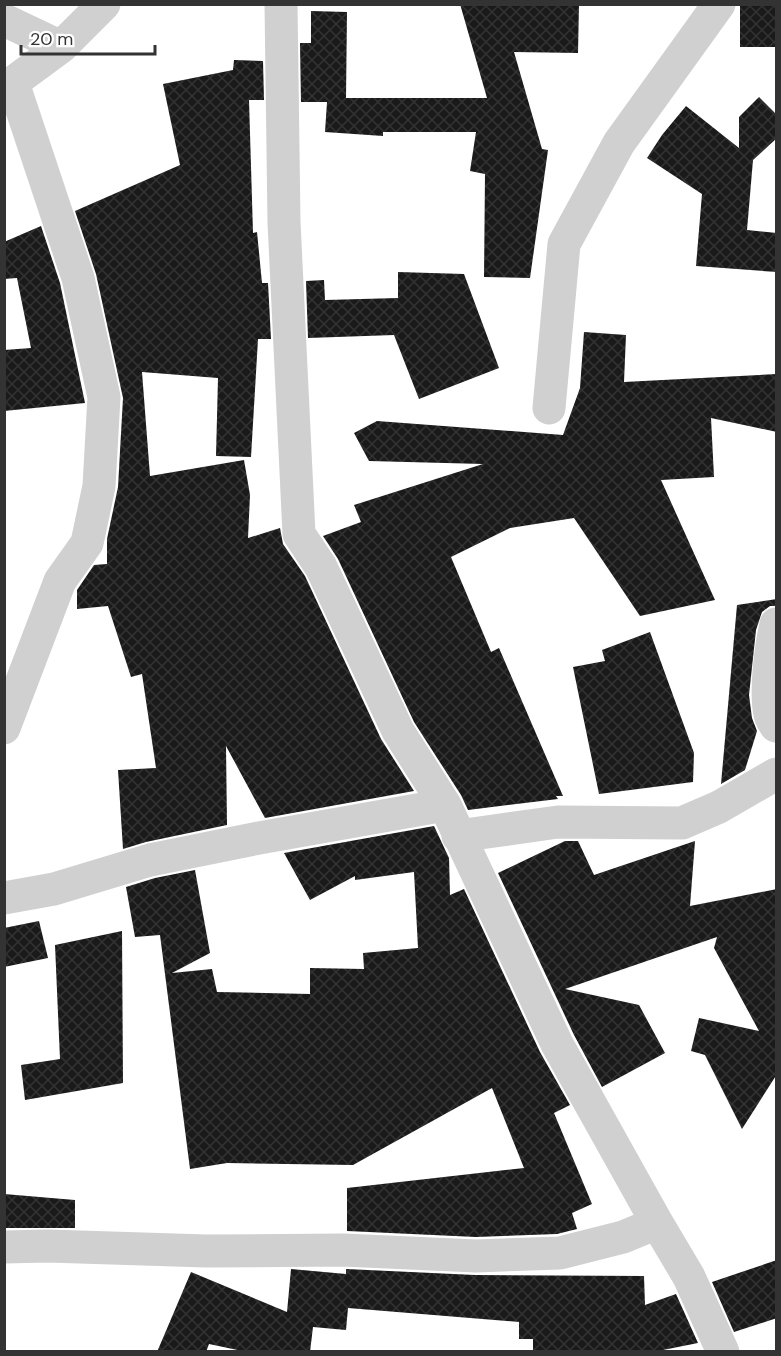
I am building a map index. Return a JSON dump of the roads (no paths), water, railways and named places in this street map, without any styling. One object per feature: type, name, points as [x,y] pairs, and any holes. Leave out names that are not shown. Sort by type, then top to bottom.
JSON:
[{"type":"street","points":[[5,725],[60,582],[87,543],[99,486],[104,397],[78,278],[9,86],[61,47],[104,4]]},
{"type":"street","points":[[549,408],[564,244],[619,143],[719,4]]},
{"type":"street","points":[[290,7],[284,222],[299,534],[321,567],[398,731],[445,805],[557,1044],[689,1277],[723,1352]]},
{"type":"street","points":[[4,20],[61,47]]},
{"type":"street","points":[[777,624],[773,640],[769,686],[770,715],[777,726]]},
{"type":"street","points":[[458,836],[558,822],[682,823],[719,807],[777,774]]},
{"type":"street","points":[[4,898],[54,889],[150,860],[445,805]]},
{"type":"street","points":[[4,1247],[48,1246],[206,1251],[344,1250],[486,1255],[560,1252],[623,1237],[657,1223]]}]
